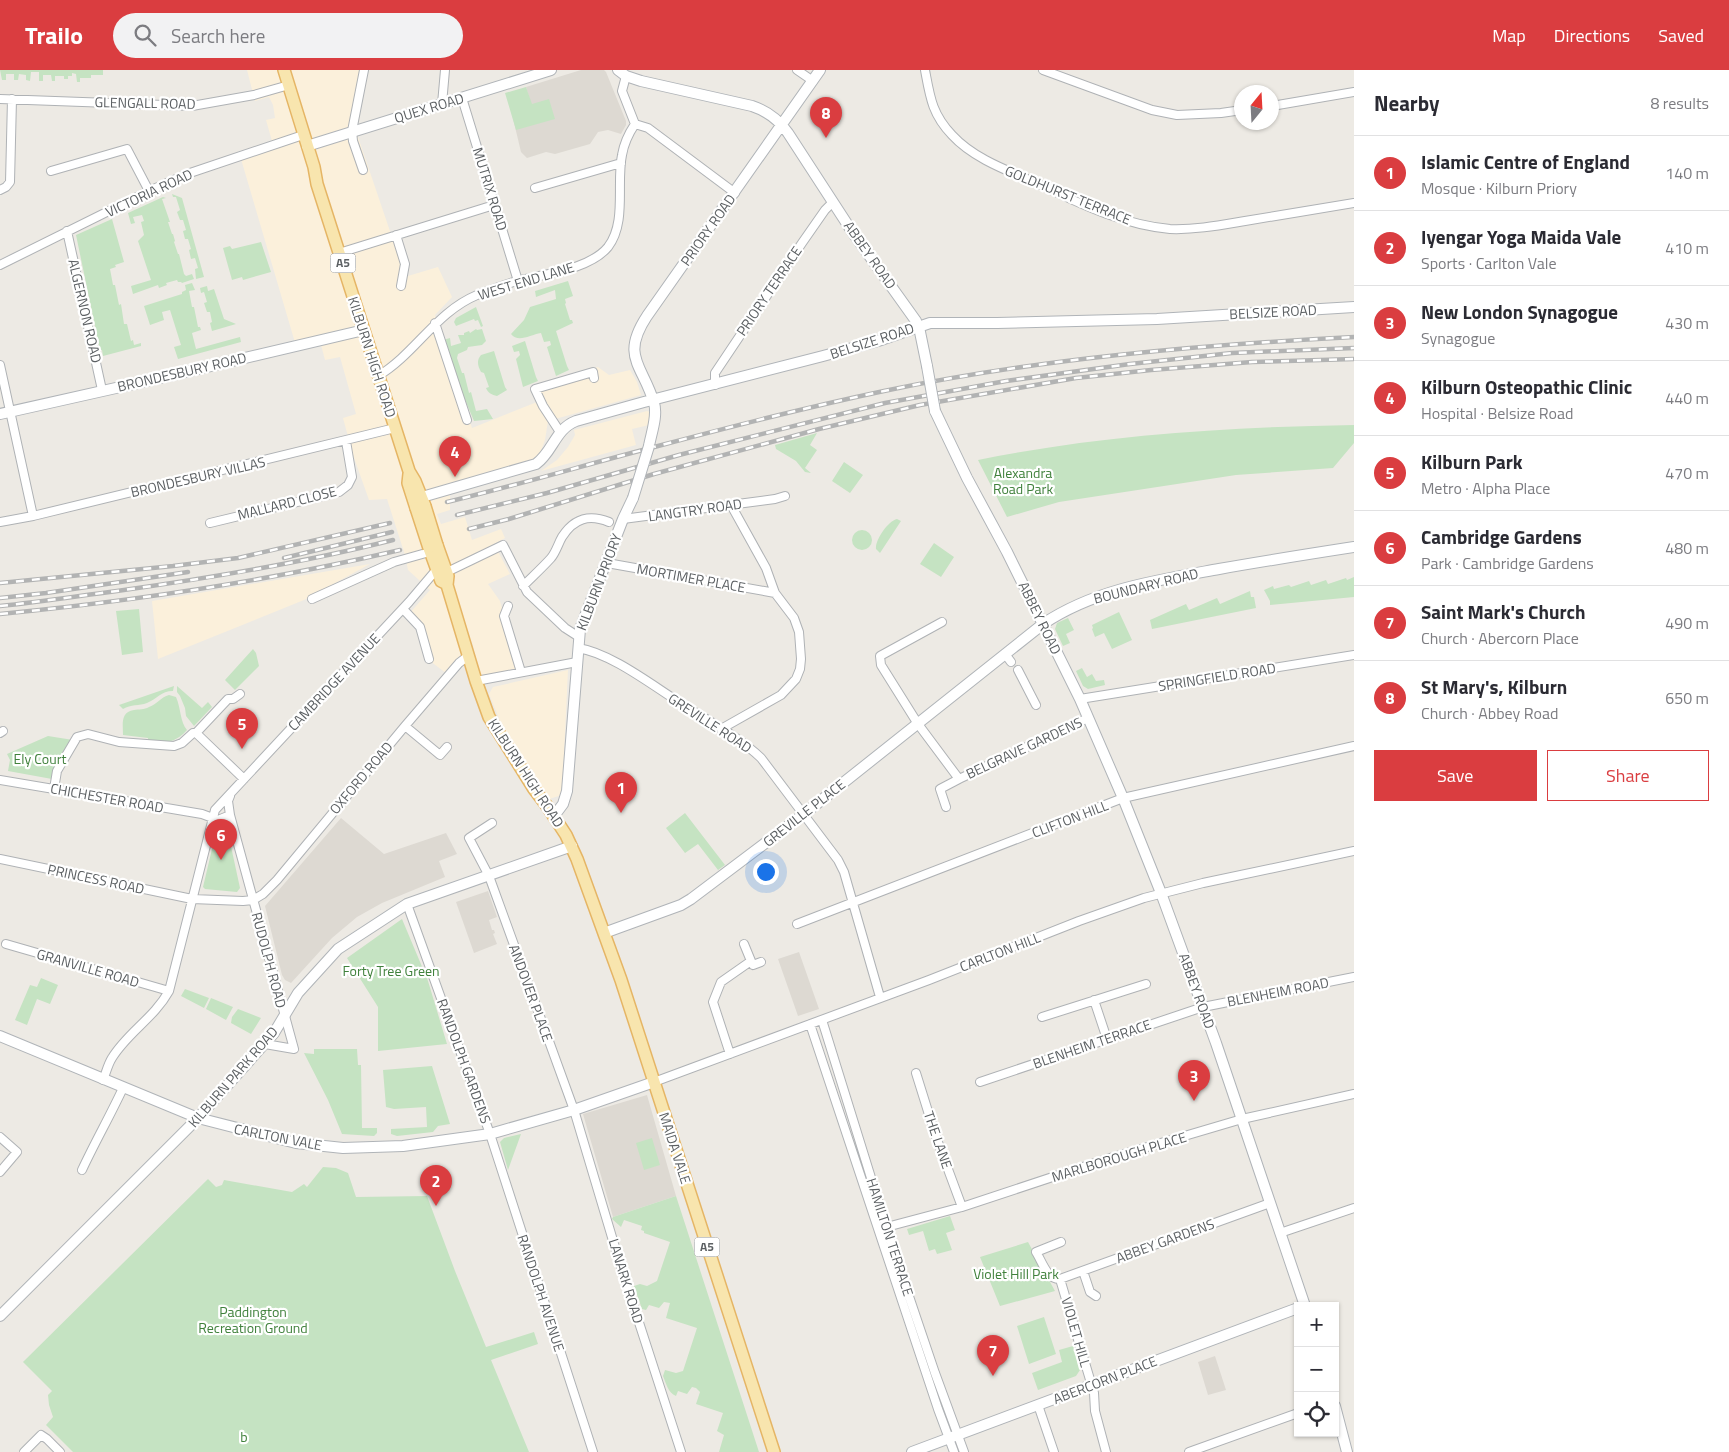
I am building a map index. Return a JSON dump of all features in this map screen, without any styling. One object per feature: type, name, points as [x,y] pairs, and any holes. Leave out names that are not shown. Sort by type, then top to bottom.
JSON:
[{"type":"main road","name":"KILBURN HIGH ROAD","points":[[284,70],[409,471],[408,483],[421,504],[435,550]]},
{"type":"main road","name":"QUEX ROAD","points":[[305,140],[352,131],[551,70]]},
{"type":"main road","name":"PRIORY ROAD","points":[[653,400],[636,361],[634,351],[636,336],[652,309],[820,70]]},
{"type":"main road","name":"ABBEY ROAD","points":[[622,73],[646,83],[752,106],[770,114],[782,125],[853,233],[918,326],[935,411],[1080,700],[1123,798],[1161,893],[1242,1119],[1303,1302]]},
{"type":"main road","name":"BELSIZE ROAD","points":[[421,504],[536,464],[545,456],[560,432],[568,424],[576,421],[860,346],[918,326],[941,322],[997,323],[1157,319],[1354,307]]},
{"type":"main road","name":"BRONDESBURY ROAD","points":[[5,413],[364,330]]},
{"type":"main road","name":"KILBURN PRIORY","points":[[554,816],[563,804],[567,791],[580,629],[640,479],[649,446],[655,410],[653,400]]},
{"type":"main road","name":"BOUNDARY ROAD","points":[[918,724],[1008,658],[1043,624],[1084,601],[1137,585],[1195,573],[1354,547]]},
{"type":"main road","points":[[435,550],[442,570]]},
{"type":"main road","name":"KILBURN HIGH ROAD","points":[[442,570],[441,581],[447,584],[489,718],[572,846]]},
{"type":"main road","name":"GREVILLE PLACE","points":[[604,933],[685,903],[804,814],[918,724]]},
{"type":"main road","points":[[547,806],[564,800]]},
{"type":"main road","name":"MAIDA VALE","points":[[572,846],[604,933],[654,1082],[774,1452]]},
{"type":"main road","name":"KILBURN PARK ROAD","points":[[0,1316],[198,1118],[265,1044],[274,1033],[298,993],[338,949],[407,904],[572,846]]},
{"type":"main road","name":"CARLTON VALE","points":[[0,1036],[198,1118],[296,1143],[343,1148],[403,1146],[490,1134],[574,1110],[654,1082]]},
{"type":"main road","name":"ABERCORN PLACE","points":[[912,1452],[1294,1309]]},
{"type":"main road","points":[[1339,1421],[1347,1452]]},
{"type":"street","points":[[363,170],[353,141],[352,131],[364,70]]},
{"type":"street","points":[[442,104],[445,70]]},
{"type":"street","points":[[796,70],[813,81]]},
{"type":"street","name":"GOLDHURST TERRACE","points":[[925,70],[930,99],[938,118],[963,146],[991,163],[1062,195],[1108,214],[1144,226],[1172,229],[1209,226],[1354,203]]},
{"type":"street","points":[[1043,70],[1152,110],[1177,115],[1234,111]]},
{"type":"street","points":[[622,73],[622,91],[635,124],[648,128],[734,193]]},
{"type":"street","name":"GLENGALL ROAD","points":[[0,99],[192,106],[254,95],[289,85]]},
{"type":"street","points":[[1279,105],[1354,92]]},
{"type":"street","name":"MUTRIX ROAD","points":[[462,98],[518,281]]},
{"type":"street","points":[[0,190],[10,182],[12,99]]},
{"type":"street","name":"WEST END LANE","points":[[378,376],[388,370],[452,308],[475,296],[518,281],[567,270],[592,259],[607,248],[617,227],[621,164],[626,143],[635,124]]},
{"type":"street","name":"VICTORIA ROAD","points":[[0,265],[187,174],[305,140]]},
{"type":"street","points":[[51,171],[127,149],[149,191]]},
{"type":"street","points":[[535,188],[621,164]]},
{"type":"street","name":"PRIORY TERRACE","points":[[715,385],[714,373],[802,242],[833,202]]},
{"type":"street","points":[[340,253],[494,205]]},
{"type":"street","name":"ALGERNON ROAD","points":[[66,232],[102,390]]},
{"type":"street","points":[[396,235],[405,264],[401,286]]},
{"type":"street","points":[[435,323],[467,420]]},
{"type":"street","points":[[0,365],[5,413],[33,516]]},
{"type":"street","points":[[560,432],[535,390],[592,372],[594,378]]},
{"type":"street","name":"BRONDESBURY VILLAS","points":[[0,522],[33,516],[395,428]]},
{"type":"street","name":"MALLARD CLOSE","points":[[210,522],[316,499],[342,490],[348,485],[352,477],[346,441]]},
{"type":"street","name":"LANGTRY ROAD","points":[[623,519],[785,496]]},
{"type":"street","points":[[722,729],[781,696],[790,687],[798,674],[801,659],[799,632],[794,618],[780,598],[774,593],[766,568],[731,505]]},
{"type":"street","points":[[523,586],[552,557],[563,536],[575,522],[587,518],[598,518],[609,522]]},
{"type":"street","points":[[442,570],[503,545],[527,592],[565,628],[579,637]]},
{"type":"street","points":[[312,600],[394,562],[435,550]]},
{"type":"street","name":"MORTIMER PLACE","points":[[607,563],[774,593]]},
{"type":"street","name":"CAMBRIDGE AVENUE","points":[[212,818],[217,806],[230,796],[403,609],[442,570]]},
{"type":"street","points":[[508,606],[504,616],[521,672]]},
{"type":"street","points":[[403,609],[420,628],[429,659]]},
{"type":"street","name":"BELGRAVE GARDENS","points":[[942,622],[880,656],[881,665],[918,724],[959,779]]},
{"type":"street","name":"GREVILLE ROAD","points":[[578,648],[603,656],[722,729],[761,758],[838,860],[844,872],[880,997]]},
{"type":"street","name":"SPRINGFIELD ROAD","points":[[1080,700],[1354,655]]},
{"type":"street","name":"OXFORD ROAD","points":[[254,900],[277,880],[405,726],[459,663],[468,656]]},
{"type":"street","points":[[476,681],[577,662]]},
{"type":"street","points":[[1018,670],[1036,704]]},
{"type":"street","points":[[54,789],[57,771],[78,737],[88,734],[119,742],[174,746],[182,743],[193,733],[196,733],[228,698],[233,699],[240,694]]},
{"type":"street","name":"BELGRAVE GARDENS","points":[[946,807],[940,789],[1088,718]]},
{"type":"street","points":[[405,726],[440,755],[447,747]]},
{"type":"street","points":[[196,733],[244,779]]},
{"type":"street","name":"CLIFTON HILL","points":[[797,924],[1123,798],[1354,746]]},
{"type":"street","name":"CHICHESTER ROAD","points":[[0,780],[202,814],[212,818]]},
{"type":"street","name":"RUDOLPH ROAD","points":[[230,796],[228,801],[230,815],[294,1049],[265,1044]]},
{"type":"street","points":[[103,1080],[111,1059],[120,1047],[153,1014],[169,991],[212,818],[218,820],[230,815]]},
{"type":"street","name":"ANDOVER PLACE","points":[[492,823],[469,838],[489,876],[574,1110]]},
{"type":"street","name":"CARLTON HILL","points":[[654,1082],[929,980],[1079,921],[1161,893],[1354,851]]},
{"type":"street","name":"PRINCESS ROAD","points":[[0,859],[192,898],[254,900]]},
{"type":"street","name":"RANDOLPH GARDENS","points":[[407,904],[490,1134]]},
{"type":"street","name":"GRANVILLE ROAD","points":[[6,944],[169,991]]},
{"type":"street","points":[[744,944],[753,965],[761,962]]},
{"type":"street","points":[[730,1054],[713,1002],[721,982],[751,961]]},
{"type":"street","name":"BLENHEIM ROAD","points":[[1203,1007],[1354,977]]},
{"type":"street","points":[[1042,1018],[1146,984]]},
{"type":"street","points":[[1094,1000],[1107,1039]]},
{"type":"street","name":"BLENHEIM TERRACE","points":[[980,1082],[1203,1007]]},
{"type":"street","name":"HAMILTON TERRACE","points":[[822,1020],[883,1228]]},
{"type":"street","name":"HAMILTON TERRACE","points":[[810,1024],[935,1373],[954,1436],[964,1452]]},
{"type":"street","name":"THE LANE","points":[[916,1073],[936,1137],[962,1207]]},
{"type":"street","points":[[82,1170],[124,1088]]},
{"type":"street","name":"MARLBOROUGH PLACE","points":[[883,1228],[962,1207],[1110,1158],[1242,1119],[1354,1094]]},
{"type":"street","name":"LANARK ROAD","points":[[574,1110],[620,1264],[681,1452]]},
{"type":"street","name":"RANDOLPH AVENUE","points":[[490,1134],[593,1452]]},
{"type":"street","points":[[0,1137],[17,1152],[0,1172]]},
{"type":"street","name":"ABBEY GARDENS","points":[[1060,1279],[1270,1203]]},
{"type":"street","points":[[1280,1233],[1354,1208]]},
{"type":"street","points":[[1060,1279],[1050,1277],[1036,1252],[1061,1242]]},
{"type":"street","points":[[1083,1271],[1090,1292],[1096,1296]]},
{"type":"street","name":"VIOLET HILL","points":[[1060,1279],[1094,1393],[1095,1411],[1106,1452]]},
{"type":"street","points":[[1038,1405],[1054,1452]]},
{"type":"street","points":[[1190,1452],[1294,1413]]},
{"type":"street","points":[[24,1452],[41,1435],[60,1452]]},
{"type":"street","name":"HAMILTON TERRACE","points":[[954,1436],[954,1452]]},
{"type":"shaded area","points":[[247,70],[362,70],[355,128],[394,243],[397,242],[408,276],[438,267],[452,297],[435,315],[472,428],[537,402],[531,388],[598,367],[609,375],[630,370],[637,382],[641,395],[548,421],[545,440],[539,456],[535,460],[450,486],[450,510],[437,514],[441,524],[465,517],[472,540],[501,529],[505,538],[494,544],[510,574],[488,584],[500,601],[518,668],[481,677],[472,642],[446,673],[430,661],[421,626],[409,614],[430,590],[408,570],[387,499],[369,500],[353,455],[343,418],[356,414],[340,357],[325,360],[320,341],[296,346],[241,159],[274,148],[266,120],[275,118],[273,105],[269,97],[255,101]]},
{"type":"shaded area","points":[[581,70],[604,70],[606,72],[626,121],[621,134],[608,130],[598,132],[590,144],[555,154],[546,152],[527,158],[521,152],[511,110],[531,104],[526,87]]},
{"type":"shaded area","points":[[647,411],[650,412],[649,425],[632,429],[636,445],[541,471],[557,460],[568,447],[575,435],[574,430]]},
{"type":"shaded area","points":[[370,564],[304,600],[158,659],[152,601]]},
{"type":"shaded area","points":[[568,670],[562,795],[549,799],[507,738],[489,694],[493,687]]},
{"type":"shaded area","points":[[341,818],[384,854],[446,833],[457,854],[439,861],[445,877],[382,903],[357,917],[332,938],[291,983],[285,980],[282,975],[265,906]]},
{"type":"shaded area","points":[[488,891],[497,917],[489,920],[495,933],[493,934],[497,944],[474,953],[456,902]]},
{"type":"shaded area","points":[[799,952],[819,1009],[798,1016],[778,959]]},
{"type":"shaded area","points":[[647,1095],[676,1196],[613,1217],[583,1114]]},
{"type":"shaded area","points":[[1215,1356],[1226,1390],[1208,1395],[1198,1362]]},
{"type":"green space","points":[[0,70],[103,70],[103,75],[91,75],[91,78],[80,78],[80,82],[77,82],[76,74],[72,73],[72,76],[68,76],[68,79],[64,79],[64,76],[55,76],[55,81],[52,81],[51,75],[43,75],[43,81],[39,81],[39,72],[31,72],[30,81],[26,80],[26,75],[19,74],[18,80],[14,80],[14,74],[6,74],[6,80],[2,80]]},
{"type":"green space","points":[[526,87],[532,104],[549,99],[555,119],[516,130],[505,93]]},
{"type":"green space","points":[[172,194],[182,198],[204,277],[196,279],[195,269],[198,268],[195,258],[191,259],[189,250],[191,249],[183,231],[186,230],[183,220],[180,220],[177,212],[180,210],[176,197],[173,197]]},
{"type":"green space","points":[[163,197],[166,198],[162,199],[184,274],[186,276],[192,274],[194,279],[182,283],[177,280],[166,283],[167,285],[159,288],[158,285],[133,294],[131,286],[151,280],[138,241],[144,235],[141,222],[144,221],[142,215],[133,217],[135,223],[131,224],[128,213]]},
{"type":"green space","points":[[112,219],[124,262],[110,269],[113,285],[115,285],[119,305],[121,304],[124,324],[127,324],[131,341],[133,340],[134,345],[141,343],[141,346],[103,356],[102,350],[100,350],[76,235]]},
{"type":"green space","points":[[261,242],[271,272],[243,280],[242,277],[232,280],[223,248],[230,246],[232,249]]},
{"type":"green space","points":[[568,281],[573,296],[565,299],[565,304],[570,320],[573,323],[556,331],[569,370],[556,376],[547,347],[551,345],[550,341],[544,342],[541,333],[524,338],[517,338],[511,334],[524,320],[530,307],[556,299],[555,290],[536,297],[535,291]]},
{"type":"green space","points":[[192,283],[195,290],[189,291],[192,307],[194,307],[198,327],[201,330],[192,333],[196,349],[240,337],[241,342],[178,359],[174,347],[181,345],[170,310],[162,312],[164,320],[150,325],[144,306],[182,294],[186,290],[185,285]]},
{"type":"green space","points":[[207,286],[208,291],[214,289],[224,319],[236,324],[212,331],[210,312],[207,312],[204,303],[207,302],[204,292],[201,293],[200,288]]},
{"type":"green space","points":[[476,307],[483,326],[481,327],[478,320],[475,321],[474,319],[456,326],[454,322],[456,318]]},
{"type":"green space","points":[[476,329],[482,329],[486,341],[482,345],[468,347],[467,350],[458,354],[457,358],[462,373],[464,373],[469,393],[471,392],[476,411],[487,409],[493,419],[474,421],[441,343],[443,340],[450,338],[451,346],[461,343],[458,335],[464,335],[464,333],[469,331],[470,333]]},
{"type":"green space","points":[[525,341],[538,381],[523,387],[516,359],[520,355],[519,351],[514,352],[512,346]]},
{"type":"green space","points":[[494,351],[507,390],[497,396],[490,394],[487,390],[486,388],[489,387],[484,373],[481,372],[478,364],[478,359],[481,355]]},
{"type":"green space","name":"Alexandra Road Park","points":[[1354,425],[1354,443],[1333,468],[1236,475],[1059,502],[1007,517],[978,460],[1024,451],[1118,438],[1212,430]]},
{"type":"green space","points":[[817,433],[810,445],[817,450],[805,468],[811,473],[805,472],[796,461],[776,449],[775,445]]},
{"type":"green space","points":[[844,462],[863,475],[850,493],[832,481]]},
{"type":"green space","points":[[893,520],[901,521],[880,553],[876,549],[876,545],[880,536]]},
{"type":"green space","points":[[862,530],[869,533],[872,540],[869,547],[862,550],[855,547],[852,540],[855,533]]},
{"type":"green space","points":[[934,543],[954,557],[941,577],[920,564]]},
{"type":"green space","points":[[1354,577],[1354,597],[1270,605],[1264,590],[1273,586],[1274,589],[1289,585],[1291,587],[1309,581],[1311,585],[1326,580],[1328,584]]},
{"type":"green space","points":[[1250,591],[1251,597],[1254,597],[1256,608],[1152,629],[1150,620],[1186,604],[1189,610],[1217,598],[1220,604]]},
{"type":"green space","points":[[139,609],[143,652],[122,655],[116,611]]},
{"type":"green space","points":[[1119,612],[1132,640],[1112,649],[1104,633],[1095,637],[1092,625]]},
{"type":"green space","points":[[1068,618],[1074,630],[1066,634],[1070,643],[1063,646],[1055,629],[1057,623]]},
{"type":"green space","points":[[253,649],[259,666],[235,690],[225,680]]},
{"type":"green space","points":[[1082,668],[1087,677],[1092,674],[1096,681],[1104,680],[1105,685],[1088,689],[1083,686],[1076,671]]},
{"type":"green space","points":[[174,686],[173,691],[162,694],[147,703],[123,709],[119,705]]},
{"type":"green space","points":[[177,686],[202,708],[208,702],[212,707],[194,726],[186,716],[185,708],[177,692]]},
{"type":"green space","points":[[169,695],[176,697],[178,701],[183,723],[187,730],[182,735],[170,741],[148,742],[148,738],[123,735],[123,720],[126,713],[147,708]]},
{"type":"green space","name":"Ely Court","points":[[48,736],[73,740],[52,779],[8,771],[10,760],[7,754]]},
{"type":"green space","points":[[685,813],[725,865],[718,870],[698,844],[685,853],[666,828]]},
{"type":"green space","points":[[217,828],[227,828],[240,888],[237,892],[205,889],[203,887]]},
{"type":"green space","name":"Forty Tree Green","points":[[402,919],[428,981],[447,1044],[378,1051],[378,1007],[347,958]]},
{"type":"green space","points":[[41,978],[58,985],[50,1004],[37,999],[27,1025],[15,1020],[30,985],[37,987]]},
{"type":"green space","points":[[185,989],[209,998],[204,1008],[181,996]]},
{"type":"green space","points":[[211,998],[233,1007],[226,1020],[206,1009]]},
{"type":"green space","points":[[238,1009],[261,1018],[251,1034],[231,1023],[232,1017]]},
{"type":"green space","points":[[314,1049],[357,1049],[358,1065],[361,1065],[362,1128],[377,1128],[377,1133],[374,1136],[342,1134],[328,1100],[304,1053],[314,1054]]},
{"type":"green space","points":[[432,1066],[450,1124],[438,1126],[433,1132],[397,1136],[391,1134],[391,1129],[427,1127],[426,1107],[394,1109],[386,1107],[383,1070]]},
{"type":"green space","points":[[521,1134],[508,1170],[500,1142],[504,1138]]},
{"type":"green space","points":[[652,1138],[660,1165],[644,1170],[636,1143]]},
{"type":"green space","name":"Paddington Recreation Ground","points":[[323,1167],[336,1168],[348,1173],[356,1197],[427,1196],[486,1347],[534,1332],[538,1344],[491,1360],[529,1452],[73,1452],[46,1425],[53,1417],[48,1395],[52,1391],[23,1362],[208,1179],[216,1187],[222,1185],[224,1180],[292,1192],[304,1184],[307,1187]]},
{"type":"green space","points":[[676,1196],[759,1452],[719,1452],[724,1435],[717,1431],[723,1413],[696,1404],[700,1392],[696,1388],[692,1387],[687,1394],[678,1391],[676,1396],[669,1390],[663,1376],[665,1370],[676,1373],[683,1371],[697,1328],[666,1318],[670,1303],[664,1302],[659,1308],[649,1305],[646,1310],[642,1309],[634,1286],[640,1284],[647,1286],[657,1281],[670,1242],[644,1233],[641,1230],[642,1226],[624,1220],[621,1227],[612,1219],[613,1217]]},
{"type":"green space","points":[[950,1216],[955,1230],[946,1233],[952,1250],[937,1254],[935,1249],[929,1251],[923,1231],[909,1235],[907,1229]]},
{"type":"green space","name":"Violet Hill Park","points":[[1028,1242],[1055,1291],[1000,1306],[980,1257]]},
{"type":"green space","points":[[1044,1317],[1056,1354],[1029,1364],[1017,1326]]},
{"type":"green space","points":[[1073,1346],[1080,1370],[1076,1376],[1038,1390],[1032,1373],[1062,1362],[1059,1350]]},
{"type":"railway","points":[[447,502],[771,417],[856,397],[942,380],[1000,370],[1118,355],[1236,344],[1354,337]]},
{"type":"railway","points":[[457,515],[547,493],[679,455],[885,403],[1006,381],[1130,364],[1232,353],[1354,348]]},
{"type":"railway","points":[[469,529],[509,519],[654,474],[819,429],[920,405],[1076,378],[1151,370],[1252,362],[1354,359]]},
{"type":"railway","points":[[0,583],[238,558],[390,523]]},
{"type":"railway","points":[[284,558],[392,532]]},
{"type":"railway","points":[[0,606],[221,575],[325,556],[393,540]]},
{"type":"railway","points":[[0,614],[101,603],[201,589],[301,571],[400,550]]},
{"type":"railway","points":[[0,598],[188,572]]},
{"type":"place","name":"St Mary's, Kilburn","points":[[826,138]]},
{"type":"place","name":"Kilburn Osteopathic Clinic","points":[[455,477]]},
{"type":"place","name":"Kilburn Park","points":[[242,749]]},
{"type":"place","name":"Islamic Centre of England","points":[[621,813]]},
{"type":"place","name":"Cambridge Gardens","points":[[221,860]]},
{"type":"place","name":"New London Synagogue","points":[[1194,1101]]},
{"type":"place","name":"Iyengar Yoga Maida Vale","points":[[436,1206]]},
{"type":"place","name":"Saint Mark's Church","points":[[993,1376]]},
{"type":"park label","name":"b","points":[[244,1437]]}]
